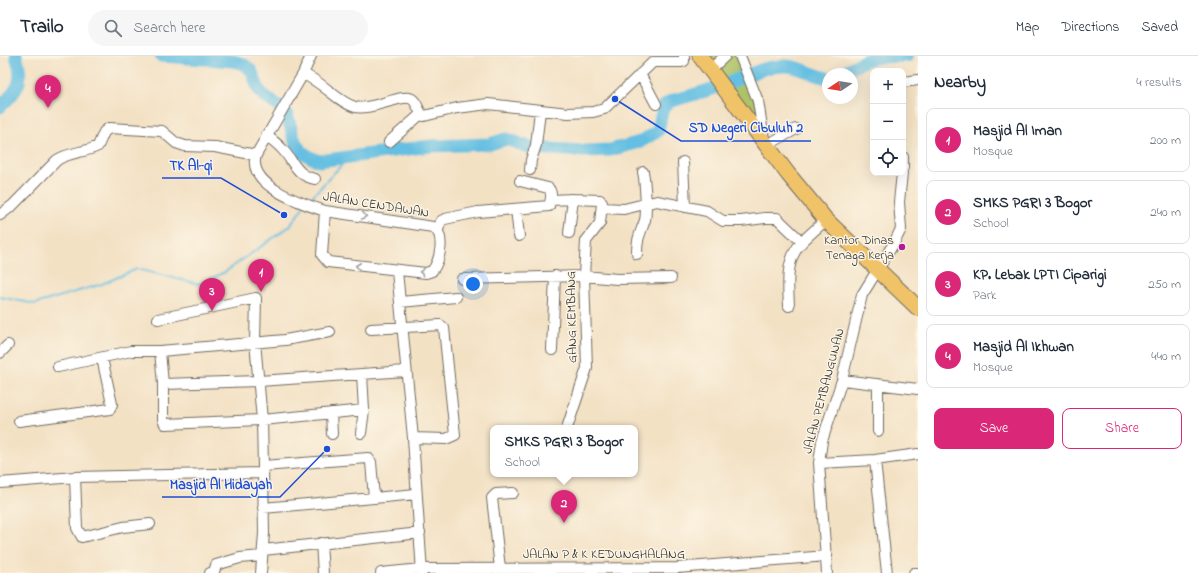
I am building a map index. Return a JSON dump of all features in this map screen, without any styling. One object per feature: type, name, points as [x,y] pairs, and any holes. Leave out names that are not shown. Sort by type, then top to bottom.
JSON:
[{"type":"highway","points":[[700,56],[826,220],[918,308]]},
{"type":"street","points":[[0,215],[13,205],[57,160],[64,156],[82,152],[98,146],[104,132],[109,128],[162,132],[176,143],[185,146],[215,147],[256,154],[266,135],[280,115],[286,102],[304,74],[311,56]]},
{"type":"street","points":[[304,74],[320,82],[345,102],[354,106],[367,108],[388,101],[409,98],[413,100],[421,114],[429,116],[456,108],[488,104],[540,111],[584,113],[604,109],[652,62],[681,62],[684,61],[684,56]]},
{"type":"street","points":[[712,72],[725,56]]},
{"type":"street","points":[[740,57],[753,86],[766,143],[796,129]]},
{"type":"street","points":[[640,74],[656,104]]},
{"type":"street","points":[[906,82],[918,80]]},
{"type":"street","points":[[530,170],[540,111]]},
{"type":"street","points":[[389,142],[421,114]]},
{"type":"street","points":[[266,135],[282,149],[297,170],[315,179]]},
{"type":"street","name":"JALAN CENDAWAN","points":[[256,154],[255,166],[266,182],[275,191],[314,208],[325,211],[428,225],[438,230],[440,242],[439,254],[437,264],[432,271],[426,273],[396,271]]},
{"type":"street","points":[[683,162],[685,207]]},
{"type":"street","points":[[637,254],[637,238],[646,219],[646,183],[643,172]]},
{"type":"street","name":"JALAN PEMBANGUNAN","points":[[827,573],[827,556],[819,463],[822,441],[829,414],[842,380],[862,295],[901,229],[899,202],[902,176]]},
{"type":"street","points":[[438,230],[441,221],[445,219],[478,212],[549,206],[552,200],[550,190],[548,188],[520,181]]},
{"type":"street","points":[[552,200],[573,199],[602,201],[602,208],[624,209],[656,201],[708,211],[723,221],[741,222],[765,218],[777,218],[802,242]]},
{"type":"street","points":[[569,233],[573,199]]},
{"type":"street","name":"GANG KEMBANG","points":[[568,425],[587,368],[584,276],[586,241],[598,226],[602,208]]},
{"type":"street","points":[[516,209],[519,236]]},
{"type":"street","points":[[325,211],[322,249],[324,260],[328,262],[396,271],[413,438],[422,571]]},
{"type":"street","points":[[789,306],[789,266],[802,242],[826,220]]},
{"type":"street","points":[[552,350],[555,276]]},
{"type":"street","points":[[462,279],[555,276],[584,276],[617,279],[671,278]]},
{"type":"street","points":[[400,302],[456,297]]},
{"type":"street","points":[[158,318],[256,298],[255,342],[262,420],[263,469],[261,573]]},
{"type":"street","points":[[371,329],[440,325],[444,328],[455,428],[454,435],[449,438],[413,438]]},
{"type":"street","points":[[58,368],[131,352],[203,349],[255,342],[285,340],[330,332]]},
{"type":"street","points":[[0,353],[8,345]]},
{"type":"street","points":[[160,351],[163,384],[163,420],[165,424],[262,420],[364,410]]},
{"type":"street","points":[[19,421],[110,408],[112,404],[102,358]]},
{"type":"street","points":[[163,384],[406,371]]},
{"type":"street","points":[[361,433],[364,410],[362,374]]},
{"type":"street","points":[[842,380],[918,389]]},
{"type":"street","points":[[878,385],[878,432]]},
{"type":"street","points":[[331,413],[332,434]]},
{"type":"street","points":[[819,463],[875,460],[918,454]]},
{"type":"street","points":[[0,483],[75,477],[263,469],[369,458],[374,498]]},
{"type":"street","points":[[875,460],[887,573]]},
{"type":"street","points":[[75,477],[77,528],[82,536],[123,527],[150,524]]},
{"type":"street","points":[[500,568],[492,498],[496,494],[513,493]]},
{"type":"street","points":[[263,508],[416,494]]},
{"type":"street","points":[[210,573],[214,572],[216,566],[262,553],[321,543],[420,533]]},
{"type":"street","points":[[321,543],[323,573]]},
{"type":"street","name":"JALAN P & K KEDUNGHALANG","points":[[381,573],[500,568],[616,571],[677,568],[827,556]]},
{"type":"green space","points":[[704,56],[737,56],[754,95],[763,137]]},
{"type":"waterway","points":[[0,107],[11,96],[20,79],[19,65],[16,56]]},
{"type":"waterway","points":[[161,56],[233,61],[247,66],[253,74],[262,94],[281,107],[286,113],[293,135],[300,149],[308,156],[319,161],[430,146],[490,144],[506,139],[532,148],[584,151],[610,150],[640,142],[658,131],[663,107],[671,101],[719,87],[771,67],[787,66],[822,76]]},
{"type":"waterway","points":[[851,68],[866,60],[880,57],[907,56]]},
{"type":"waterway","points":[[307,202],[348,158]]},
{"type":"waterway","points":[[0,297],[35,304],[102,284],[137,269],[199,284],[225,272],[290,226],[303,207]]},
{"type":"place","name":"SD Negeri Cibuluh 2","points":[[615,99]]},
{"type":"place","name":"Masjid Al Ikhwan","points":[[48,108]]},
{"type":"place","name":"TK Al-qi","points":[[284,215]]},
{"type":"place","name":"Kantor Dinas Tenaga Kerja","points":[[902,247]]},
{"type":"place","name":"Masjid Al Iman","points":[[261,292]]},
{"type":"place","name":"KP. Lebak LPTI Ciparigi","points":[[212,311]]},
{"type":"place","name":"Masjid Al Hidayah","points":[[327,449]]},
{"type":"place","name":"SMKS PGRI 3 Bogor","points":[[564,523]]}]
